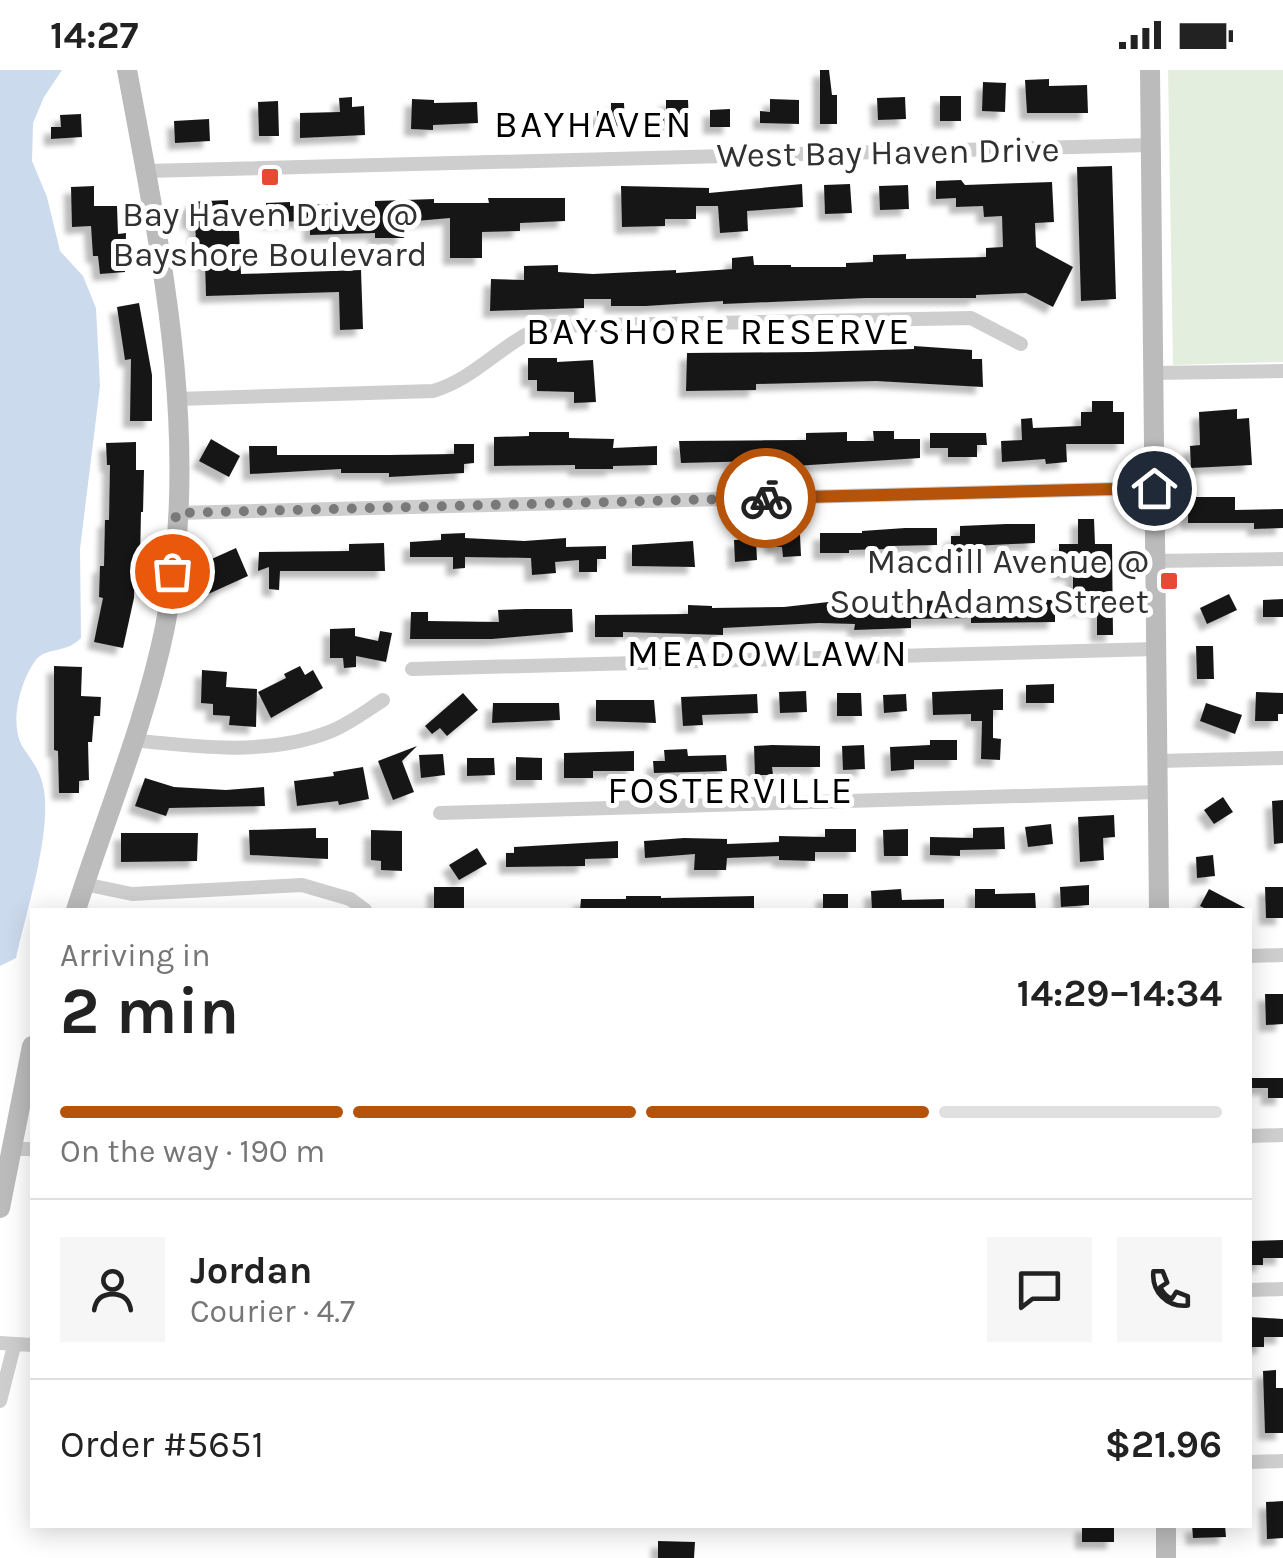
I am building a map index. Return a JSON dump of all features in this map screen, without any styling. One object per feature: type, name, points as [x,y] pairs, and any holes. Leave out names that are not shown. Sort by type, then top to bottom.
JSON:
[{"type":"street","points":[[77,908],[133,740],[165,625],[176,513],[178,399],[161,252],[127,70]]},
{"type":"street","points":[[1150,70],[1159,908]]},
{"type":"street","name":"West Bay Haven Drive","points":[[146,171],[1151,145]]},
{"type":"street","points":[[178,399],[434,391],[458,384],[518,336],[544,326],[970,318],[1021,344]]},
{"type":"street","points":[[1153,373],[1283,371]]},
{"type":"street","points":[[176,513],[1154,488]]},
{"type":"street","points":[[1155,560],[1283,559]]},
{"type":"street","points":[[412,668],[1156,649]]},
{"type":"street","points":[[133,740],[201,748],[296,742],[331,732],[384,700]]},
{"type":"street","points":[[1158,761],[1283,758]]},
{"type":"street","points":[[440,814],[1158,792]]},
{"type":"street","points":[[84,884],[132,894],[302,884],[350,899],[363,908]]},
{"type":"street","points":[[1252,956],[1283,955]]},
{"type":"street","points":[[0,1208],[22,1149],[30,1067]]},
{"type":"street","points":[[1252,1136],[1283,1135]]},
{"type":"street","points":[[1252,1290],[1283,1289]]},
{"type":"street","points":[[0,1401],[7,1344]]},
{"type":"street","points":[[1252,1462],[1283,1462]]},
{"type":"street","points":[[1166,1528],[1166,1558]]},
{"type":"green space","points":[[1168,70],[1283,70],[1283,362],[1173,365]]},
{"type":"water","points":[[0,70],[62,70],[33,123],[32,161],[47,197],[60,251],[83,276],[96,308],[100,386],[80,549],[81,638],[68,647],[39,656],[25,680],[18,704],[19,739],[37,768],[44,790],[44,829],[16,958],[0,966]]},
{"type":"building","points":[[820,70],[829,70],[832,95],[837,95],[837,124],[820,124]]},
{"type":"building","points":[[1049,79],[1049,86],[1087,85],[1088,113],[1027,113],[1025,80]]},
{"type":"building","points":[[983,82],[1006,83],[1005,112],[982,111]]},
{"type":"building","points":[[940,96],[961,96],[961,121],[940,121]]},
{"type":"building","points":[[352,97],[352,107],[364,106],[365,135],[300,138],[300,113],[340,112],[339,98]]},
{"type":"building","points":[[905,97],[906,119],[878,120],[877,98]]},
{"type":"building","points":[[412,99],[477,102],[478,123],[411,129]]},
{"type":"building","points":[[770,99],[799,100],[799,124],[760,123],[760,111],[770,112]]},
{"type":"building","points":[[666,100],[688,100],[689,125],[655,125],[655,113],[666,113]]},
{"type":"building","points":[[278,101],[279,136],[259,136],[258,102]]},
{"type":"building","points":[[611,103],[624,103],[625,126],[597,126],[597,111],[611,111]]},
{"type":"building","points":[[730,109],[730,127],[710,127],[710,110]]},
{"type":"building","points":[[81,114],[82,137],[51,139],[51,127],[61,127],[60,115]]},
{"type":"building","points":[[209,119],[210,141],[175,143],[174,121]]},
{"type":"building","points":[[1112,166],[1116,299],[1081,301],[1077,167]]},
{"type":"building","points":[[961,180],[965,185],[1052,182],[1054,222],[1035,223],[1036,247],[1073,267],[1053,307],[1026,293],[976,298],[723,301],[646,306],[611,306],[611,299],[584,299],[584,308],[490,311],[491,279],[524,280],[524,266],[558,265],[558,272],[593,274],[676,273],[732,269],[732,258],[753,256],[754,265],[791,267],[846,267],[846,263],[873,262],[873,255],[906,254],[906,259],[986,257],[986,248],[1003,247],[1002,216],[984,217],[983,206],[956,207],[956,198],[936,199],[936,181]]},
{"type":"building","points":[[802,184],[803,207],[747,211],[748,231],[720,233],[718,206],[696,206],[696,219],[665,219],[665,226],[622,227],[621,186],[709,188],[709,193]]},
{"type":"building","points":[[850,184],[852,213],[825,214],[824,185]]},
{"type":"building","points":[[908,185],[909,209],[880,210],[879,186]]},
{"type":"building","points":[[94,186],[94,206],[117,206],[118,234],[126,233],[125,272],[100,274],[98,256],[93,256],[91,226],[72,227],[71,187]]},
{"type":"building","points":[[488,198],[565,198],[565,221],[520,223],[520,231],[482,232],[482,258],[450,258],[450,218],[404,222],[404,238],[375,238],[375,233],[310,235],[310,221],[266,222],[266,203],[328,204],[328,214],[375,212],[375,201],[434,199],[434,203],[489,203]]},
{"type":"building","points":[[228,200],[229,231],[239,231],[241,274],[361,270],[363,329],[340,330],[339,292],[206,296],[205,262],[197,262],[195,222],[188,223],[188,202]]},
{"type":"building","points":[[139,303],[152,375],[152,421],[130,421],[131,359],[125,360],[117,307]]},
{"type":"building","points":[[914,346],[972,350],[972,359],[982,359],[983,387],[876,381],[756,384],[756,390],[686,391],[687,353]]},
{"type":"building","points":[[528,358],[557,358],[557,362],[593,360],[596,402],[574,403],[574,392],[537,391],[537,380],[528,380]]},
{"type":"building","points":[[1092,401],[1113,401],[1113,412],[1124,412],[1124,444],[1066,444],[1067,462],[1002,462],[1001,441],[1022,440],[1021,419],[1032,418],[1033,428],[1081,426],[1081,412],[1092,412]]},
{"type":"building","points":[[1237,409],[1237,419],[1249,418],[1252,465],[1191,468],[1190,446],[1200,445],[1199,412]]},
{"type":"building","points":[[873,431],[894,431],[894,439],[920,439],[920,458],[763,468],[762,461],[681,463],[679,441],[806,440],[806,433],[847,432],[847,441],[874,441]]},
{"type":"building","points":[[529,432],[569,432],[569,438],[614,439],[613,448],[657,446],[657,465],[613,469],[575,469],[575,465],[494,466],[494,437],[529,436]]},
{"type":"building","points":[[930,433],[986,433],[987,445],[977,445],[977,457],[948,457],[948,448],[930,448]]},
{"type":"building","points":[[211,439],[240,456],[229,477],[199,461]]},
{"type":"building","points":[[136,442],[136,470],[144,470],[140,561],[135,561],[134,598],[123,648],[94,642],[103,598],[99,597],[105,520],[109,520],[110,465],[106,443]]},
{"type":"building","points":[[454,444],[474,444],[474,463],[464,464],[464,473],[389,477],[389,473],[341,473],[341,469],[250,474],[249,446],[277,446],[277,455],[389,455],[454,454]]},
{"type":"building","points":[[1188,497],[1235,497],[1235,510],[1283,509],[1283,528],[1254,529],[1254,523],[1188,523]]},
{"type":"building","points":[[1078,519],[1094,519],[1095,544],[1112,544],[1113,635],[1097,635],[1097,609],[1073,609],[1073,574],[1059,574],[1059,544],[1078,544]]},
{"type":"building","points":[[1035,524],[1035,543],[970,546],[970,556],[951,556],[951,536],[960,536],[960,526]]},
{"type":"building","points":[[937,528],[937,545],[820,553],[820,533]]},
{"type":"building","points":[[465,533],[465,538],[524,541],[566,538],[566,547],[606,546],[606,559],[597,559],[597,572],[579,572],[579,560],[555,562],[556,573],[532,575],[531,558],[465,557],[465,568],[453,569],[453,557],[410,557],[410,542],[441,540],[441,534]]},
{"type":"building","points":[[800,535],[801,556],[783,557],[782,547],[772,547],[772,536]]},
{"type":"building","points":[[756,539],[757,560],[735,562],[734,540]]},
{"type":"building","points":[[693,541],[695,567],[632,566],[632,545]]},
{"type":"building","points":[[384,543],[385,571],[280,571],[279,590],[269,589],[269,567],[258,571],[259,552],[349,551],[349,544]]},
{"type":"building","points":[[236,548],[248,576],[206,595],[194,567]]},
{"type":"building","points":[[1229,594],[1237,610],[1207,624],[1200,608]]},
{"type":"building","points":[[956,599],[1055,600],[1055,622],[911,619],[911,628],[854,630],[855,624],[819,623],[723,628],[723,635],[623,632],[623,637],[595,637],[595,615],[688,614],[688,605],[784,607],[846,600],[846,612],[879,613],[878,604]]},
{"type":"building","points":[[1283,599],[1283,617],[1263,617],[1263,600]]},
{"type":"building","points":[[572,609],[573,632],[492,639],[410,639],[411,612],[428,612],[428,621],[499,622],[498,610]]},
{"type":"building","points":[[355,628],[355,636],[378,641],[380,631],[392,633],[386,662],[356,656],[356,667],[344,668],[343,658],[330,658],[330,629]]},
{"type":"building","points":[[1196,646],[1213,646],[1214,679],[1197,679]]},
{"type":"building","points":[[54,666],[82,667],[81,696],[101,697],[100,716],[94,716],[92,742],[88,742],[89,780],[79,781],[79,793],[59,793],[58,751],[54,750]]},
{"type":"building","points":[[300,666],[305,675],[313,670],[323,688],[271,718],[258,692]]},
{"type":"building","points":[[202,670],[227,672],[226,687],[257,689],[256,727],[229,725],[230,716],[213,715],[213,704],[201,703]]},
{"type":"building","points":[[1054,684],[1054,703],[1026,703],[1026,685]]},
{"type":"building","points":[[1003,689],[1003,710],[993,710],[993,738],[1001,739],[1000,760],[981,759],[982,721],[971,721],[971,714],[933,715],[932,692]]},
{"type":"building","points":[[806,691],[807,712],[780,713],[779,692]]},
{"type":"building","points":[[1256,692],[1283,693],[1283,714],[1278,714],[1278,721],[1255,721]]},
{"type":"building","points":[[463,693],[478,710],[447,736],[440,728],[432,734],[425,726]]},
{"type":"building","points":[[837,693],[861,693],[862,716],[837,716]]},
{"type":"building","points":[[757,694],[758,713],[702,715],[703,725],[683,726],[681,697]]},
{"type":"building","points":[[906,694],[907,711],[884,713],[883,695]]},
{"type":"building","points":[[596,700],[654,700],[656,723],[596,721]]},
{"type":"building","points":[[493,703],[559,703],[560,720],[492,723]]},
{"type":"building","points":[[1206,703],[1242,715],[1235,734],[1200,721]]},
{"type":"building","points":[[930,740],[957,740],[957,760],[914,760],[914,769],[891,771],[890,747],[930,745]]},
{"type":"building","points":[[864,745],[865,769],[843,770],[842,746]]},
{"type":"building","points":[[417,746],[402,761],[414,792],[393,800],[378,761]]},
{"type":"building","points":[[754,746],[820,746],[820,767],[772,767],[773,775],[755,775]]},
{"type":"building","points":[[687,749],[688,756],[726,755],[727,771],[654,773],[653,761],[665,761],[664,750]]},
{"type":"building","points":[[634,751],[634,771],[593,771],[593,778],[564,778],[564,753]]},
{"type":"building","points":[[443,754],[445,775],[421,778],[419,755]]},
{"type":"building","points":[[516,757],[542,758],[542,780],[516,780]]},
{"type":"building","points":[[467,758],[494,758],[495,775],[467,776]]},
{"type":"building","points":[[363,767],[369,799],[339,805],[338,801],[297,806],[294,781],[334,776],[333,772]]},
{"type":"building","points":[[145,778],[174,787],[264,787],[265,806],[169,808],[166,816],[135,806]]},
{"type":"building","points":[[1223,797],[1233,812],[1214,824],[1204,810]]},
{"type":"building","points":[[1283,800],[1283,843],[1274,844],[1272,801]]},
{"type":"building","points":[[1114,815],[1115,837],[1103,838],[1104,860],[1080,862],[1078,817]]},
{"type":"building","points":[[1051,824],[1053,844],[1028,847],[1025,827]]},
{"type":"building","points":[[1004,827],[1005,849],[960,850],[960,856],[930,855],[930,837],[973,838],[973,828]]},
{"type":"building","points":[[316,828],[316,838],[328,838],[328,859],[250,855],[249,830]]},
{"type":"building","points":[[825,829],[856,829],[856,852],[815,852],[815,861],[779,860],[779,856],[727,858],[726,870],[694,870],[695,854],[645,858],[644,841],[684,838],[727,839],[727,844],[779,842],[779,836],[825,837]]},
{"type":"building","points":[[908,829],[908,856],[884,856],[883,830]]},
{"type":"building","points":[[371,830],[402,831],[402,871],[381,870],[381,861],[371,860]]},
{"type":"building","points":[[121,833],[198,833],[197,861],[121,862]]},
{"type":"building","points":[[618,841],[618,858],[585,859],[585,866],[506,867],[506,853],[514,853],[514,847]]},
{"type":"building","points":[[477,848],[487,864],[459,880],[449,865]]},
{"type":"building","points":[[1213,855],[1215,876],[1197,878],[1196,857]]},
{"type":"building","points":[[1089,885],[1089,905],[1061,907],[1060,887]]},
{"type":"building","points":[[434,887],[464,887],[464,908],[434,908]]},
{"type":"building","points":[[1265,887],[1283,887],[1283,918],[1266,918]]},
{"type":"building","points":[[901,889],[902,900],[944,899],[944,908],[872,908],[871,891]]},
{"type":"building","points":[[975,889],[995,889],[995,894],[1035,893],[1036,908],[975,908]]},
{"type":"building","points":[[1209,889],[1245,908],[1204,908],[1200,906]]},
{"type":"building","points":[[823,894],[848,894],[848,908],[823,908]]},
{"type":"building","points":[[754,896],[754,908],[580,908],[581,899]]},
{"type":"building","points":[[1265,994],[1283,994],[1283,1024],[1266,1025]]},
{"type":"building","points":[[1252,1078],[1283,1078],[1283,1098],[1268,1098],[1268,1088],[1252,1088]]},
{"type":"building","points":[[1283,1240],[1283,1258],[1263,1258],[1263,1265],[1252,1265],[1252,1241]]},
{"type":"building","points":[[1252,1317],[1283,1319],[1283,1337],[1264,1337],[1264,1347],[1252,1347]]},
{"type":"building","points":[[1276,1370],[1276,1388],[1283,1388],[1283,1433],[1265,1433],[1263,1371]]},
{"type":"building","points":[[1283,1501],[1283,1538],[1267,1539],[1266,1502]]},
{"type":"building","points":[[1082,1528],[1114,1528],[1114,1542],[1082,1542]]},
{"type":"building","points":[[1192,1528],[1225,1528],[1226,1537],[1193,1538]]},
{"type":"building","points":[[658,1541],[695,1542],[694,1558],[658,1558]]},
{"type":"way so far","points":[[172,571],[176,513],[766,498]]},
{"type":"place","name":"Bay Haven Drive @ Bayshore Boulevard","points":[[270,177]]},
{"type":"place","name":"Macdill Avenue @ South Adams Street","points":[[1169,581]]},
{"type":"district","name":"BAYHAVEN","points":[[594,124]]},
{"type":"district","name":"BAYSHORE RESERVE","points":[[719,331]]},
{"type":"district","name":"MEADOWLAWN","points":[[768,653]]},
{"type":"district","name":"FOSTERVILLE","points":[[731,790]]},
{"type":"route","points":[[766,498],[1154,488]]}]
